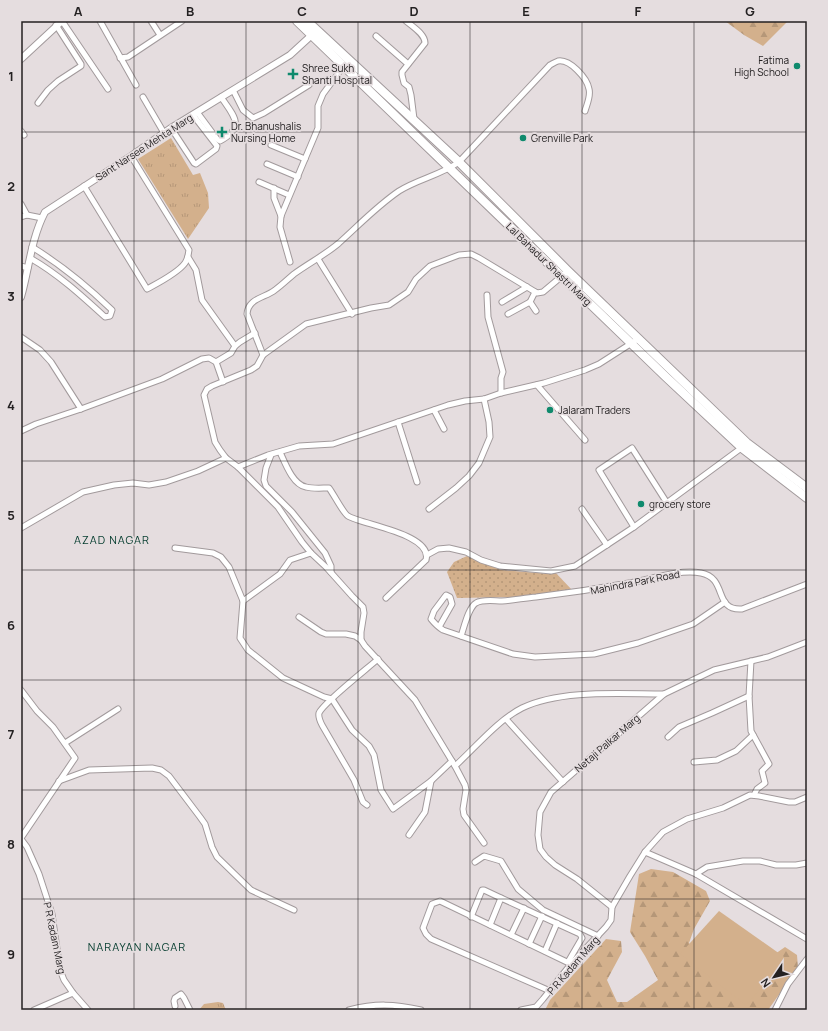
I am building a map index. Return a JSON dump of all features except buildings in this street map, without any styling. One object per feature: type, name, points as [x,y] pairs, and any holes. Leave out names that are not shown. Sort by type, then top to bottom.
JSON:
[{"type":"main road","name":"Lal Bahadur Shastri Marg","points":[[302,22],[414,119],[459,162],[532,235],[565,274]]},
{"type":"main road","name":"Lal Bahadur Shastri Marg","points":[[314,33],[343,67],[476,194],[526,241],[565,274],[745,446],[807,498]]},
{"type":"main road","points":[[476,194],[483,186]]},
{"type":"main road","points":[[526,241],[532,235]]},
{"type":"main road","name":"Lal Bahadur Shastri Marg","points":[[745,446],[807,488]]},
{"type":"street","points":[[21,59],[62,21],[108,89]]},
{"type":"street","points":[[100,21],[136,85]]},
{"type":"street","points":[[151,21],[160,35]]},
{"type":"street","points":[[406,21],[425,39],[425,43],[402,72],[411,95],[414,119]]},
{"type":"street","points":[[120,58],[128,57],[180,22]]},
{"type":"street","points":[[38,103],[48,90],[58,81],[81,66],[56,25]]},
{"type":"street","name":"Sant Narsee Mehta Marg","points":[[21,297],[32,247],[45,212],[171,128],[290,55],[314,33]]},
{"type":"street","points":[[376,36],[408,64]]},
{"type":"street","points":[[263,355],[247,314],[248,308],[253,302],[274,291],[294,274],[318,259],[338,243],[382,202],[401,190],[450,168],[459,162],[550,65],[557,61],[569,63],[584,78],[589,89],[586,110]]},
{"type":"street","points":[[290,262],[280,227],[281,216],[318,128],[318,106],[322,94],[343,67]]},
{"type":"street","points":[[233,90],[243,110],[253,118],[264,113],[309,85]]},
{"type":"street","points":[[143,97],[164,133]]},
{"type":"street","points":[[195,113],[217,139],[220,141],[222,140],[234,130],[236,122],[234,116],[221,97]]},
{"type":"street","points":[[171,128],[194,163],[196,164],[200,162],[216,149],[217,146],[195,113]]},
{"type":"street","points":[[271,145],[305,159]]},
{"type":"street","points":[[84,186],[147,289],[169,276],[185,263],[188,258],[189,250],[131,156]]},
{"type":"street","points":[[266,164],[298,177]]},
{"type":"street","points":[[259,182],[289,195]]},
{"type":"street","points":[[274,188],[274,198],[281,216]]},
{"type":"street","points":[[21,204],[27,215]]},
{"type":"street","points":[[21,218],[27,215],[42,218]]},
{"type":"street","points":[[30,258],[48,268],[77,291],[105,317],[110,316],[112,310],[83,282],[52,259],[32,247]]},
{"type":"street","points":[[361,640],[364,610],[331,572],[311,553],[278,507],[238,467],[226,458],[215,442],[204,395],[207,389],[251,370],[257,366],[263,355],[306,324],[389,305],[408,292],[416,279],[430,266],[459,255],[471,254],[535,292],[543,292],[565,274]]},
{"type":"street","points":[[188,258],[196,270],[202,300],[235,346]]},
{"type":"street","points":[[318,259],[352,314]]},
{"type":"street","points":[[21,266],[28,268]]},
{"type":"street","points":[[502,302],[527,287]]},
{"type":"street","points":[[508,314],[530,302],[535,292]]},
{"type":"street","points":[[487,295],[488,317],[503,372],[500,378],[501,392]]},
{"type":"street","points":[[530,302],[536,311]]},
{"type":"street","points":[[216,362],[231,353],[235,346],[240,342],[255,333]]},
{"type":"street","points":[[21,337],[40,350],[47,357],[81,409]]},
{"type":"street","points":[[238,467],[271,454],[299,446],[333,444],[465,400],[484,399],[501,392],[537,385],[585,370],[599,364],[635,341]]},
{"type":"street","points":[[21,431],[36,424],[162,379],[202,359],[209,358],[216,362],[223,382]]},
{"type":"street","points":[[537,385],[585,440]]},
{"type":"street","points":[[428,509],[456,488],[469,476],[479,463],[490,437],[490,422],[484,399]]},
{"type":"street","points":[[434,410],[444,429]]},
{"type":"street","points":[[398,422],[417,482]]},
{"type":"street","points":[[427,555],[438,549],[449,548],[466,552],[481,560],[500,566],[551,571],[575,566],[634,527],[745,446]]},
{"type":"street","points":[[634,527],[599,470],[632,448],[667,503]]},
{"type":"street","points":[[280,452],[291,474],[298,482],[305,487],[329,488],[346,515],[405,535],[425,550],[427,555],[426,560],[386,598]]},
{"type":"street","points":[[271,454],[264,480],[266,486],[292,512],[325,553],[331,566],[331,572]]},
{"type":"street","points":[[21,528],[83,492],[114,485],[133,483],[150,485],[166,482],[198,471],[226,458]]},
{"type":"street","points":[[582,509],[608,545]]},
{"type":"street","points":[[175,548],[213,553],[221,557],[229,567],[243,601],[240,638],[248,650],[283,678],[332,699],[352,730],[369,746],[374,755],[381,790],[393,809],[431,781],[452,761]]},
{"type":"street","points":[[243,601],[280,574],[290,560],[311,553]]},
{"type":"street","name":"Mahindra Park Road","points":[[461,636],[470,611],[474,604],[480,601],[501,601],[583,592],[689,572],[709,575],[715,580],[722,600],[725,602]]},
{"type":"street","points":[[439,627],[452,604],[450,596],[446,595],[434,611],[431,619],[434,624],[439,627],[461,636],[513,654],[535,657],[594,654],[638,643],[693,624],[725,602],[734,609],[742,609],[807,584]]},
{"type":"street","points":[[299,617],[326,634],[346,634],[355,636],[361,640],[415,700],[465,785],[464,815],[484,843]]},
{"type":"street","name":"Netaji Palkar Marg","points":[[612,907],[577,879],[555,865],[540,849],[538,835],[540,812],[551,792],[664,694],[714,670],[768,657],[807,642]]},
{"type":"street","points":[[367,805],[363,802],[354,780],[319,719],[319,712],[378,659]]},
{"type":"street","points":[[751,661],[749,696],[750,731],[769,764],[762,771],[765,783],[757,789],[754,795],[788,802],[795,802],[807,797]]},
{"type":"street","points":[[21,690],[24,696],[53,727],[75,758],[21,839]]},
{"type":"street","points":[[455,766],[506,719],[522,708],[542,701],[571,695],[664,694]]},
{"type":"street","points":[[668,737],[679,727],[749,696]]},
{"type":"street","points":[[65,743],[118,709]]},
{"type":"street","points":[[506,719],[563,782]]},
{"type":"street","points":[[694,762],[717,760],[736,751],[753,735]]},
{"type":"street","points":[[59,782],[89,770],[152,768],[161,770],[169,776],[205,824],[212,847],[217,857],[251,890],[294,910]]},
{"type":"street","points":[[409,835],[425,812],[431,781]]},
{"type":"street","name":"P R Kadam Marg","points":[[521,1010],[535,1008],[550,991],[570,963],[598,936],[611,920],[612,907],[646,852],[663,832],[686,819],[723,808],[754,795]]},
{"type":"street","name":"P R Kadam Marg","points":[[21,839],[31,856],[41,880],[52,914],[60,970],[64,980],[73,993],[88,1010]]},
{"type":"street","points":[[646,852],[696,874],[807,940]]},
{"type":"street","points":[[475,862],[484,856],[501,861],[518,889],[543,910],[598,936]]},
{"type":"street","points":[[696,874],[707,868],[743,861],[760,861],[776,865],[796,865],[807,863]]},
{"type":"street","points":[[472,916],[482,890],[484,890],[580,934],[582,938],[570,963],[440,901],[432,904],[423,928],[431,939],[550,991]]},
{"type":"street","points":[[490,925],[501,898]]},
{"type":"street","points":[[511,935],[524,908]]},
{"type":"street","points":[[529,944],[542,916]]},
{"type":"street","points":[[545,951],[557,923]]},
{"type":"street","points":[[775,1010],[788,984],[807,959]]},
{"type":"street","points":[[34,1010],[73,993]]},
{"type":"street","points":[[175,1006],[175,998],[181,994],[190,1010]]},
{"type":"street","points":[[349,1010],[379,1004],[404,1006],[421,1010]]},
{"type":"green space","points":[[725,21],[788,21],[763,46],[744,35]]},
{"type":"green space","points":[[171,138],[193,175],[200,173],[208,193],[209,208],[188,239],[138,159]]},
{"type":"green space","points":[[467,556],[501,570],[550,574],[555,572],[572,590],[516,597],[457,598],[447,572],[454,562]]},
{"type":"green space","points":[[651,869],[673,872],[706,891],[710,901],[694,929],[689,943],[701,959],[775,954],[785,947],[797,955],[798,968],[768,1010],[545,1010],[550,1000],[606,939],[621,941],[622,952],[607,980],[617,1002],[627,1002],[658,980],[630,932],[639,874]]},
{"type":"green space","points":[[719,911],[787,959],[746,1005],[680,954]]},
{"type":"green space","points":[[218,1002],[223,1003],[226,1010],[199,1010],[204,1004]]},
{"type":"place","name":"Fatima High School","points":[[797,66]]},
{"type":"place","name":"Shree Sukh Shanti Hospital","points":[[293,74]]},
{"type":"place","name":"Dr. Bhanushalis Nursing Home","points":[[222,132]]},
{"type":"place","name":"Grenville Park","points":[[523,138]]},
{"type":"place","name":"Jalaram Traders","points":[[550,410]]},
{"type":"place","name":"grocery store","points":[[641,504]]},
{"type":"district","name":"AZAD NAGAR","points":[[112,539]]},
{"type":"district","name":"NARAYAN NAGAR","points":[[137,946]]}]
